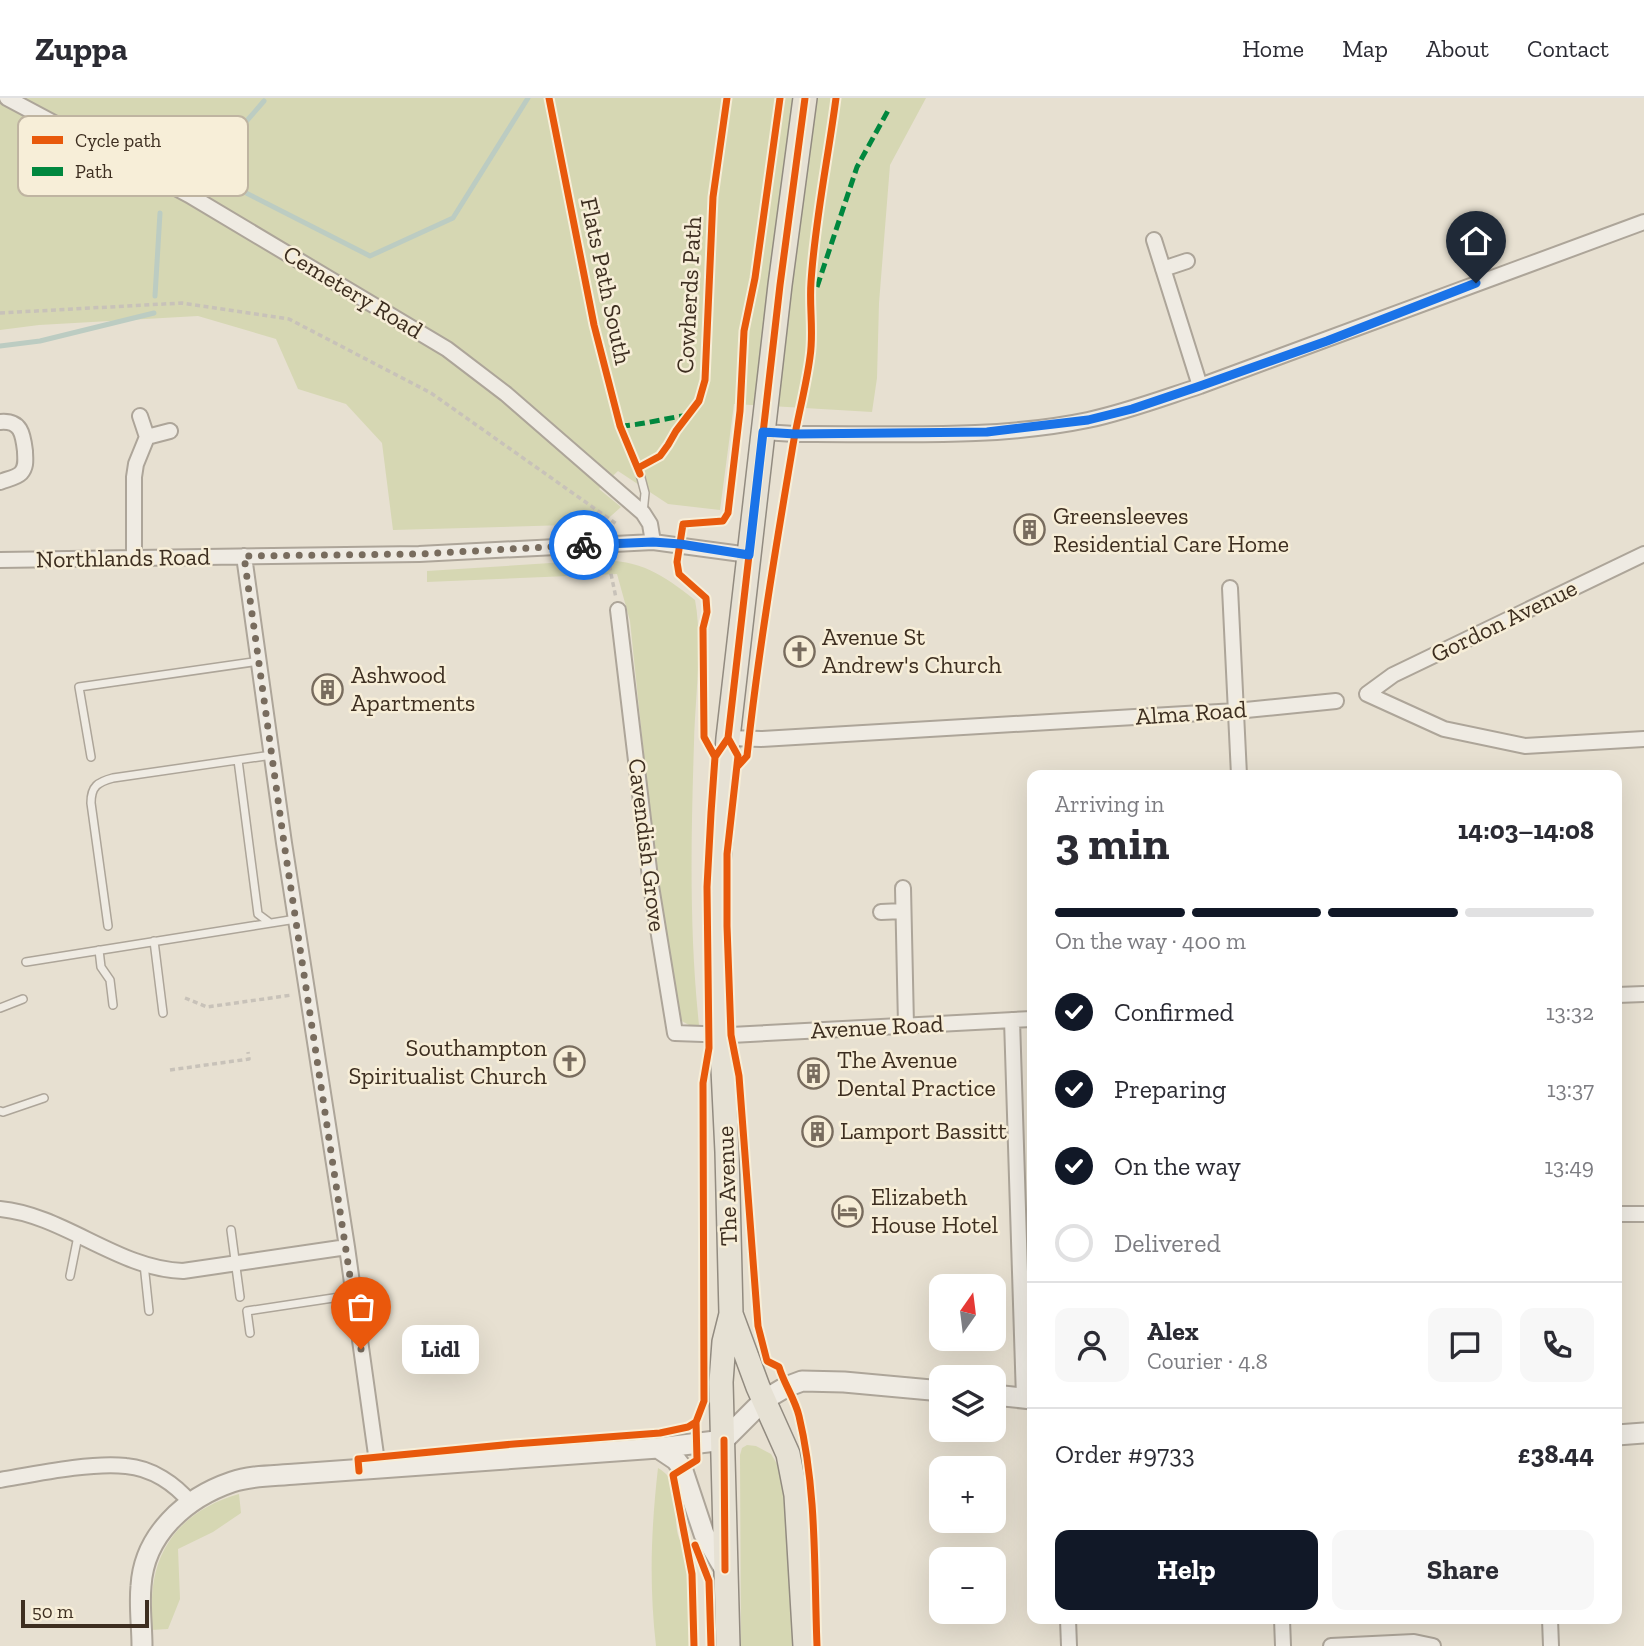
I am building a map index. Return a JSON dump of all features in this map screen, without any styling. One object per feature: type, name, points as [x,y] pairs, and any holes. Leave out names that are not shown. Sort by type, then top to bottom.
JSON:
[{"type":"main road","name":"The Avenue","points":[[728,1646],[721,1382],[723,1342],[731,1314],[717,887],[728,738],[805,98]]},
{"type":"main road","name":"The Avenue","points":[[731,1314],[788,1454],[796,1495],[805,1646]]},
{"type":"street","name":"Cemetery Road","points":[[7,98],[41,116]]},
{"type":"street","name":"Cemetery Road","points":[[191,196],[447,349],[506,394],[646,519]]},
{"type":"street","points":[[763,432],[937,433],[1027,429],[1088,420],[1132,409],[1200,386],[1644,222]]},
{"type":"street","points":[[1154,240],[1200,386]]},
{"type":"street","points":[[1163,269],[1187,261]]},
{"type":"street","points":[[134,556],[135,464],[147,437],[139,416]]},
{"type":"street","points":[[0,422],[8,421],[20,428],[26,460],[19,475],[0,482]]},
{"type":"street","points":[[147,437],[170,431]]},
{"type":"street","points":[[646,519],[653,542]]},
{"type":"street","name":"Northlands Road","points":[[0,560],[419,554],[653,542],[749,555]]},
{"type":"street","name":"Gordon Avenue","points":[[1644,554],[1394,675],[1367,694],[1444,729],[1524,746],[1644,739]]},
{"type":"street","points":[[244,556],[378,1469]]},
{"type":"street","points":[[1230,588],[1239,770]]},
{"type":"street","name":"Cavendish Grove","points":[[618,610],[651,886],[675,1033],[721,1035]]},
{"type":"street","name":"Alma Road","points":[[728,738],[761,739],[1236,711],[1336,701]]},
{"type":"street","points":[[903,888],[906,1025]]},
{"type":"street","points":[[881,912],[903,911]]},
{"type":"street","points":[[1622,995],[1644,994]]},
{"type":"street","name":"Avenue Road","points":[[721,1035],[1027,1019]]},
{"type":"street","points":[[1012,1020],[1027,1375]]},
{"type":"street","points":[[0,1209],[30,1215],[144,1264],[166,1270],[184,1271],[347,1247]]},
{"type":"street","points":[[1622,1214],[1644,1214]]},
{"type":"street","points":[[142,1646],[141,1586],[148,1552],[165,1524],[191,1503],[230,1482],[659,1448],[724,1440],[764,1400],[793,1384],[814,1380],[929,1390]]},
{"type":"street","points":[[1006,1396],[1027,1399]]},
{"type":"street","points":[[1622,1435],[1644,1433]]},
{"type":"street","points":[[659,1448],[682,1468],[704,1534],[726,1570]]},
{"type":"street","points":[[0,1480],[127,1465],[163,1478],[178,1488],[191,1503]]},
{"type":"street","points":[[1068,1624],[1069,1646]]},
{"type":"street","points":[[1282,1624],[1283,1646]]},
{"type":"street","points":[[1550,1624],[1551,1646]]},
{"type":"street","points":[[1331,1646],[1414,1642],[1433,1646]]},
{"type":"lane","points":[[640,474],[645,493],[646,519]]},
{"type":"lane","points":[[91,757],[79,687],[260,661]]},
{"type":"lane","points":[[108,926],[91,803],[91,793],[95,785],[113,778],[272,754]]},
{"type":"lane","points":[[238,760],[258,914],[271,923]]},
{"type":"lane","points":[[26,962],[296,919]]},
{"type":"lane","points":[[154,942],[163,1013]]},
{"type":"lane","points":[[99,950],[101,967],[110,980],[113,1005]]},
{"type":"lane","points":[[0,1008],[23,999]]},
{"type":"lane","points":[[0,1111],[44,1098]]},
{"type":"lane","points":[[231,1230],[240,1297]]},
{"type":"lane","points":[[70,1276],[78,1236]]},
{"type":"lane","points":[[144,1264],[149,1311]]},
{"type":"lane","points":[[250,1333],[247,1311],[353,1295]]},
{"type":"path","points":[[0,313],[182,303],[289,319],[431,393],[618,525],[646,519]]},
{"type":"path","points":[[612,555],[612,578]]},
{"type":"path","points":[[185,998],[207,1007],[307,992]]},
{"type":"path","points":[[170,1070],[249,1059],[248,1052]]},
{"type":"green space","points":[[0,98],[926,98],[890,165],[879,303],[877,378],[872,412],[734,404],[720,510],[668,504],[618,471],[599,489],[621,507],[602,524],[393,530],[382,443],[346,404],[298,389],[276,339],[198,316],[39,325],[0,330]]},
{"type":"green space","points":[[597,560],[626,563],[650,570],[695,600],[698,652],[692,884],[699,1025],[689,1025],[678,1019],[661,920],[630,621],[617,574],[427,582],[427,571]]},
{"type":"green space","points":[[747,1445],[756,1446],[771,1454],[783,1474],[794,1646],[741,1646],[740,1455],[742,1448]]},
{"type":"green space","points":[[658,1468],[673,1483],[675,1491],[677,1529],[686,1555],[690,1579],[689,1646],[656,1646],[652,1557]]},
{"type":"green space","points":[[239,1494],[241,1513],[213,1532],[178,1549],[180,1599],[168,1629],[151,1630],[154,1580],[158,1564],[173,1536],[195,1514]]},
{"type":"waterway","points":[[248,194],[370,256],[453,218],[528,98]]},
{"type":"waterway","points":[[248,119],[264,101]]},
{"type":"waterway","points":[[155,296],[160,213]]},
{"type":"waterway","points":[[0,346],[40,341],[154,313]]},
{"type":"marked path","points":[[817,287],[857,167],[890,107]]},
{"type":"marked path","points":[[620,426],[689,415]]},
{"type":"cycle path","name":"Flats Path South","points":[[549,98],[594,325],[620,426],[640,474]]},
{"type":"cycle path","name":"Cowherds Path","points":[[638,468],[660,456],[699,401],[705,380],[713,197],[727,98]]},
{"type":"cycle path","points":[[715,757],[704,737],[703,628],[707,612],[706,598],[679,574],[677,562],[683,524],[723,521],[728,513],[740,411],[744,331],[755,278],[780,98]]},
{"type":"cycle path","points":[[694,1646],[692,1574],[673,1475],[697,1460],[696,1422],[704,1401],[703,1083],[709,1048],[707,887],[715,757],[728,738],[780,285],[805,98]]},
{"type":"cycle path","points":[[738,766],[747,756],[773,565],[810,357],[813,259],[836,98]]},
{"type":"cycle path","points":[[728,738],[738,756],[727,854],[731,1035],[739,1076],[758,1326],[767,1361],[779,1367],[795,1404],[805,1444],[814,1531],[817,1646]]},
{"type":"cycle path","points":[[359,1471],[358,1459],[660,1433],[688,1427],[696,1422]]},
{"type":"cycle path","points":[[724,1440],[725,1570]]},
{"type":"cycle path","points":[[695,1545],[709,1581],[711,1646]]},
{"type":"way so far","points":[[361,1349],[284,843],[244,556],[419,554],[584,545]]},
{"type":"place","name":"Greensleeves Residential Care Home","points":[[1030,530]]},
{"type":"place","name":"Avenue St Andrew's Church","points":[[799,651]]},
{"type":"place","name":"Ashwood Apartments","points":[[328,689]]},
{"type":"place","name":"Southampton Spiritualist Church","points":[[570,1062]]},
{"type":"place","name":"The Avenue Dental Practice","points":[[814,1074]]},
{"type":"place","name":"Lamport Bassitt","points":[[817,1131]]},
{"type":"place","name":"Elizabeth House Hotel","points":[[848,1211]]},
{"type":"place","name":"Lidl","points":[[361,1349]]},
{"type":"route","points":[[584,545],[653,542],[749,555],[763,432],[987,432],[1088,420],[1132,409],[1200,386],[1327,341],[1476,283]]}]
